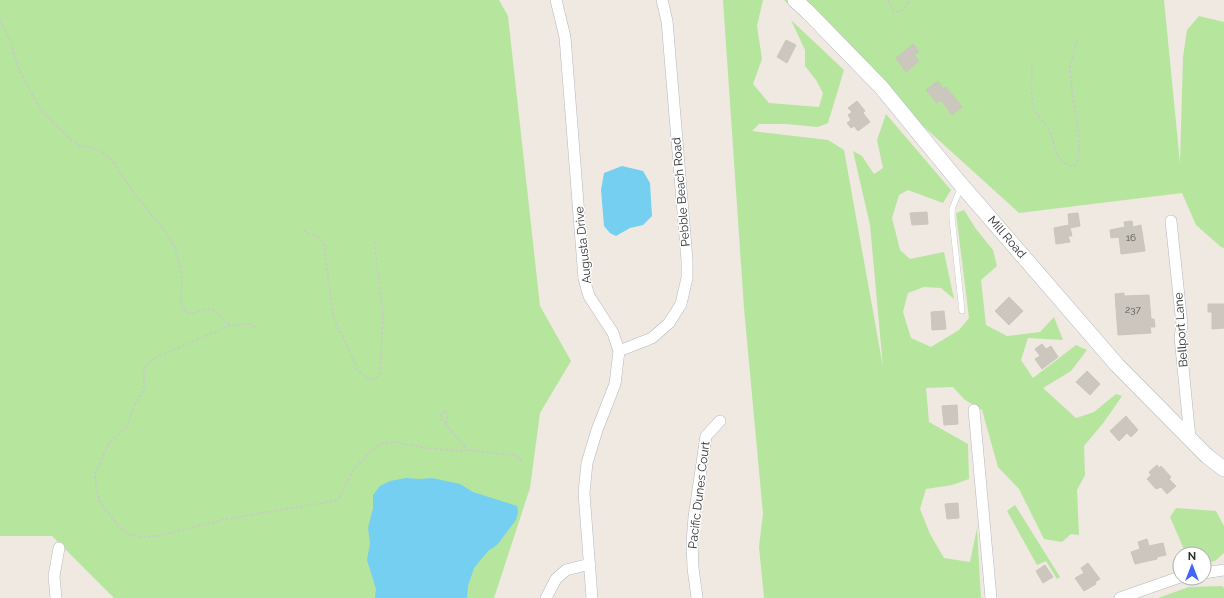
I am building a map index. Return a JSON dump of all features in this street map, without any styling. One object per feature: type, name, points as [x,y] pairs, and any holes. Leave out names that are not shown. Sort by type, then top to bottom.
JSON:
[{"type":"main road","name":"Mill Road","points":[[795,0],[814,17],[882,86],[962,185],[1117,365],[1207,456],[1224,469]]},
{"type":"street","name":"Augusta Drive","points":[[556,0],[565,37],[584,279],[589,296],[613,333],[619,351],[615,384],[597,430],[587,464],[584,493],[592,598]]},
{"type":"street","name":"Pebble Beach Road","points":[[619,351],[652,338],[669,323],[681,304],[687,278],[687,260],[667,21],[662,0]]},
{"type":"street","name":"Bellport Lane","points":[[1171,221],[1182,325],[1180,337],[1190,438]]},
{"type":"street","points":[[974,410],[991,598]]},
{"type":"street","name":"Pacific Dunes Court","points":[[696,598],[692,543],[694,517],[706,436],[720,421]]},
{"type":"street","points":[[56,598],[54,576],[59,548]]},
{"type":"street","points":[[546,598],[556,579],[566,570],[590,564]]},
{"type":"street","points":[[1212,572],[1224,570]]},
{"type":"street","points":[[1120,598],[1172,581]]},
{"type":"lane","points":[[962,185],[952,209],[962,310]]},
{"type":"path","points":[[888,0],[894,12],[899,12],[905,9],[909,0]]},
{"type":"path","points":[[0,20],[11,42],[18,67],[36,102],[72,141],[82,146],[99,150],[112,160],[136,196],[166,232],[174,248],[181,271],[181,303],[183,309],[194,313],[206,309],[212,309],[231,325]]},
{"type":"path","points":[[1032,62],[1033,102],[1036,114],[1049,129],[1059,158],[1068,166],[1073,166],[1076,164],[1078,159],[1079,147],[1070,67],[1077,39]]},
{"type":"path","points":[[303,230],[308,234],[318,236],[322,239],[335,321],[357,369],[365,377],[372,380],[380,373],[383,324],[374,239]]},
{"type":"path","points":[[255,327],[245,324],[231,325],[153,359],[147,364],[144,369],[144,390],[135,404],[126,427],[108,445],[95,474],[96,489],[100,502],[122,530],[127,534],[140,537],[158,536],[226,519],[334,501],[339,498],[353,470],[372,450],[383,443],[396,442],[425,448],[460,451],[467,450],[512,455],[519,457],[522,463]]},
{"type":"path","points":[[446,424],[448,414],[446,412],[441,413],[442,419],[446,424],[467,450]]},
{"type":"green space","points":[[0,0],[499,0],[508,16],[540,306],[571,361],[540,413],[530,488],[494,598],[114,598],[52,536],[0,536]]},
{"type":"green space","points":[[723,0],[763,0],[757,26],[762,59],[753,84],[769,103],[819,107],[823,93],[816,80],[805,66],[805,50],[791,20],[844,70],[828,123],[818,127],[786,124],[759,124],[752,131],[828,140],[844,150],[883,367],[870,225],[853,151],[862,156],[874,174],[883,168],[877,140],[886,114],[951,190],[943,203],[908,190],[899,195],[892,218],[900,250],[910,259],[944,252],[954,299],[941,288],[924,287],[908,293],[903,312],[911,338],[931,347],[959,330],[969,318],[956,213],[964,210],[976,229],[993,250],[997,266],[981,280],[986,325],[1007,336],[1040,332],[1054,317],[1063,340],[1028,338],[1021,360],[1033,378],[1076,345],[1087,350],[1071,371],[1043,388],[1076,418],[1094,412],[1116,394],[1122,396],[1104,422],[1084,446],[1085,475],[1077,490],[1079,535],[1071,534],[1062,542],[1044,539],[1019,489],[998,467],[982,410],[965,400],[953,387],[926,388],[929,422],[968,444],[969,479],[952,485],[926,489],[920,509],[930,534],[944,558],[970,562],[977,528],[981,598],[764,598],[759,547],[763,514],[744,308]]},
{"type":"green space","points":[[784,0],[1164,0],[1180,163],[1183,57],[1187,30],[1199,16],[1224,22],[1224,248],[1196,225],[1182,193],[1019,213]]},
{"type":"green space","points":[[1015,505],[1060,577],[1057,579],[1046,561],[1037,565],[1007,511]]},
{"type":"green space","points":[[1176,508],[1216,511],[1224,526],[1224,553],[1215,561],[1212,562],[1212,546],[1183,546],[1170,517]]},
{"type":"green space","points":[[1222,586],[1224,588],[1224,598],[1158,598],[1189,587]]},
{"type":"water","points":[[622,166],[643,171],[650,183],[652,216],[643,225],[630,228],[616,236],[610,233],[604,226],[601,190],[604,173]]},
{"type":"water","points":[[406,478],[432,478],[460,484],[473,492],[517,506],[518,512],[516,520],[497,545],[488,551],[474,568],[468,586],[467,598],[375,598],[376,589],[367,560],[370,543],[368,528],[373,508],[373,495],[380,486],[390,481]]},
{"type":"building","points":[[786,40],[796,45],[787,63],[777,57]]},
{"type":"building","points":[[913,44],[919,52],[914,55],[919,61],[906,72],[896,58]]},
{"type":"building","points":[[938,81],[943,89],[946,87],[962,107],[952,115],[941,100],[937,103],[926,90]]},
{"type":"building","points":[[857,101],[865,111],[863,113],[870,122],[858,131],[854,126],[851,128],[847,123],[851,120],[848,115],[852,112],[848,108]]},
{"type":"building","points":[[927,212],[928,224],[912,225],[910,213]]},
{"type":"building","points":[[1078,213],[1080,226],[1070,228],[1072,236],[1068,236],[1070,242],[1056,244],[1054,228],[1069,225],[1068,214]]},
{"type":"building","points":[[1132,221],[1133,227],[1141,225],[1145,251],[1121,254],[1119,237],[1111,238],[1110,230],[1125,227],[1124,222]]},
{"type":"building","points":[[1124,293],[1124,296],[1149,295],[1151,319],[1154,319],[1155,327],[1150,327],[1151,333],[1118,335],[1115,294]]},
{"type":"building","points":[[1009,297],[1023,311],[1009,325],[995,311]]},
{"type":"building","points":[[1208,304],[1224,304],[1224,328],[1212,329],[1212,312],[1208,312]]},
{"type":"building","points":[[944,311],[946,329],[932,330],[931,312]]},
{"type":"building","points":[[1042,344],[1046,349],[1051,346],[1058,357],[1042,369],[1035,359],[1040,356],[1035,349]]},
{"type":"building","points":[[1087,371],[1100,384],[1090,395],[1076,382]]},
{"type":"building","points":[[957,405],[958,424],[944,425],[942,406]]},
{"type":"building","points":[[1126,416],[1138,430],[1131,437],[1127,433],[1119,441],[1110,431]]},
{"type":"building","points":[[1157,465],[1159,468],[1161,466],[1171,477],[1169,479],[1176,486],[1167,494],[1161,487],[1156,489],[1147,479],[1151,475],[1149,472]]},
{"type":"building","points":[[958,503],[959,518],[947,519],[945,504]]},
{"type":"building","points":[[1147,539],[1149,546],[1163,543],[1166,555],[1157,557],[1157,559],[1135,564],[1131,552],[1140,549],[1138,542]]},
{"type":"building","points":[[1088,563],[1100,579],[1095,582],[1096,584],[1084,591],[1075,578],[1084,573],[1081,568]]},
{"type":"building","points":[[1045,565],[1053,577],[1043,583],[1036,571]]}]
